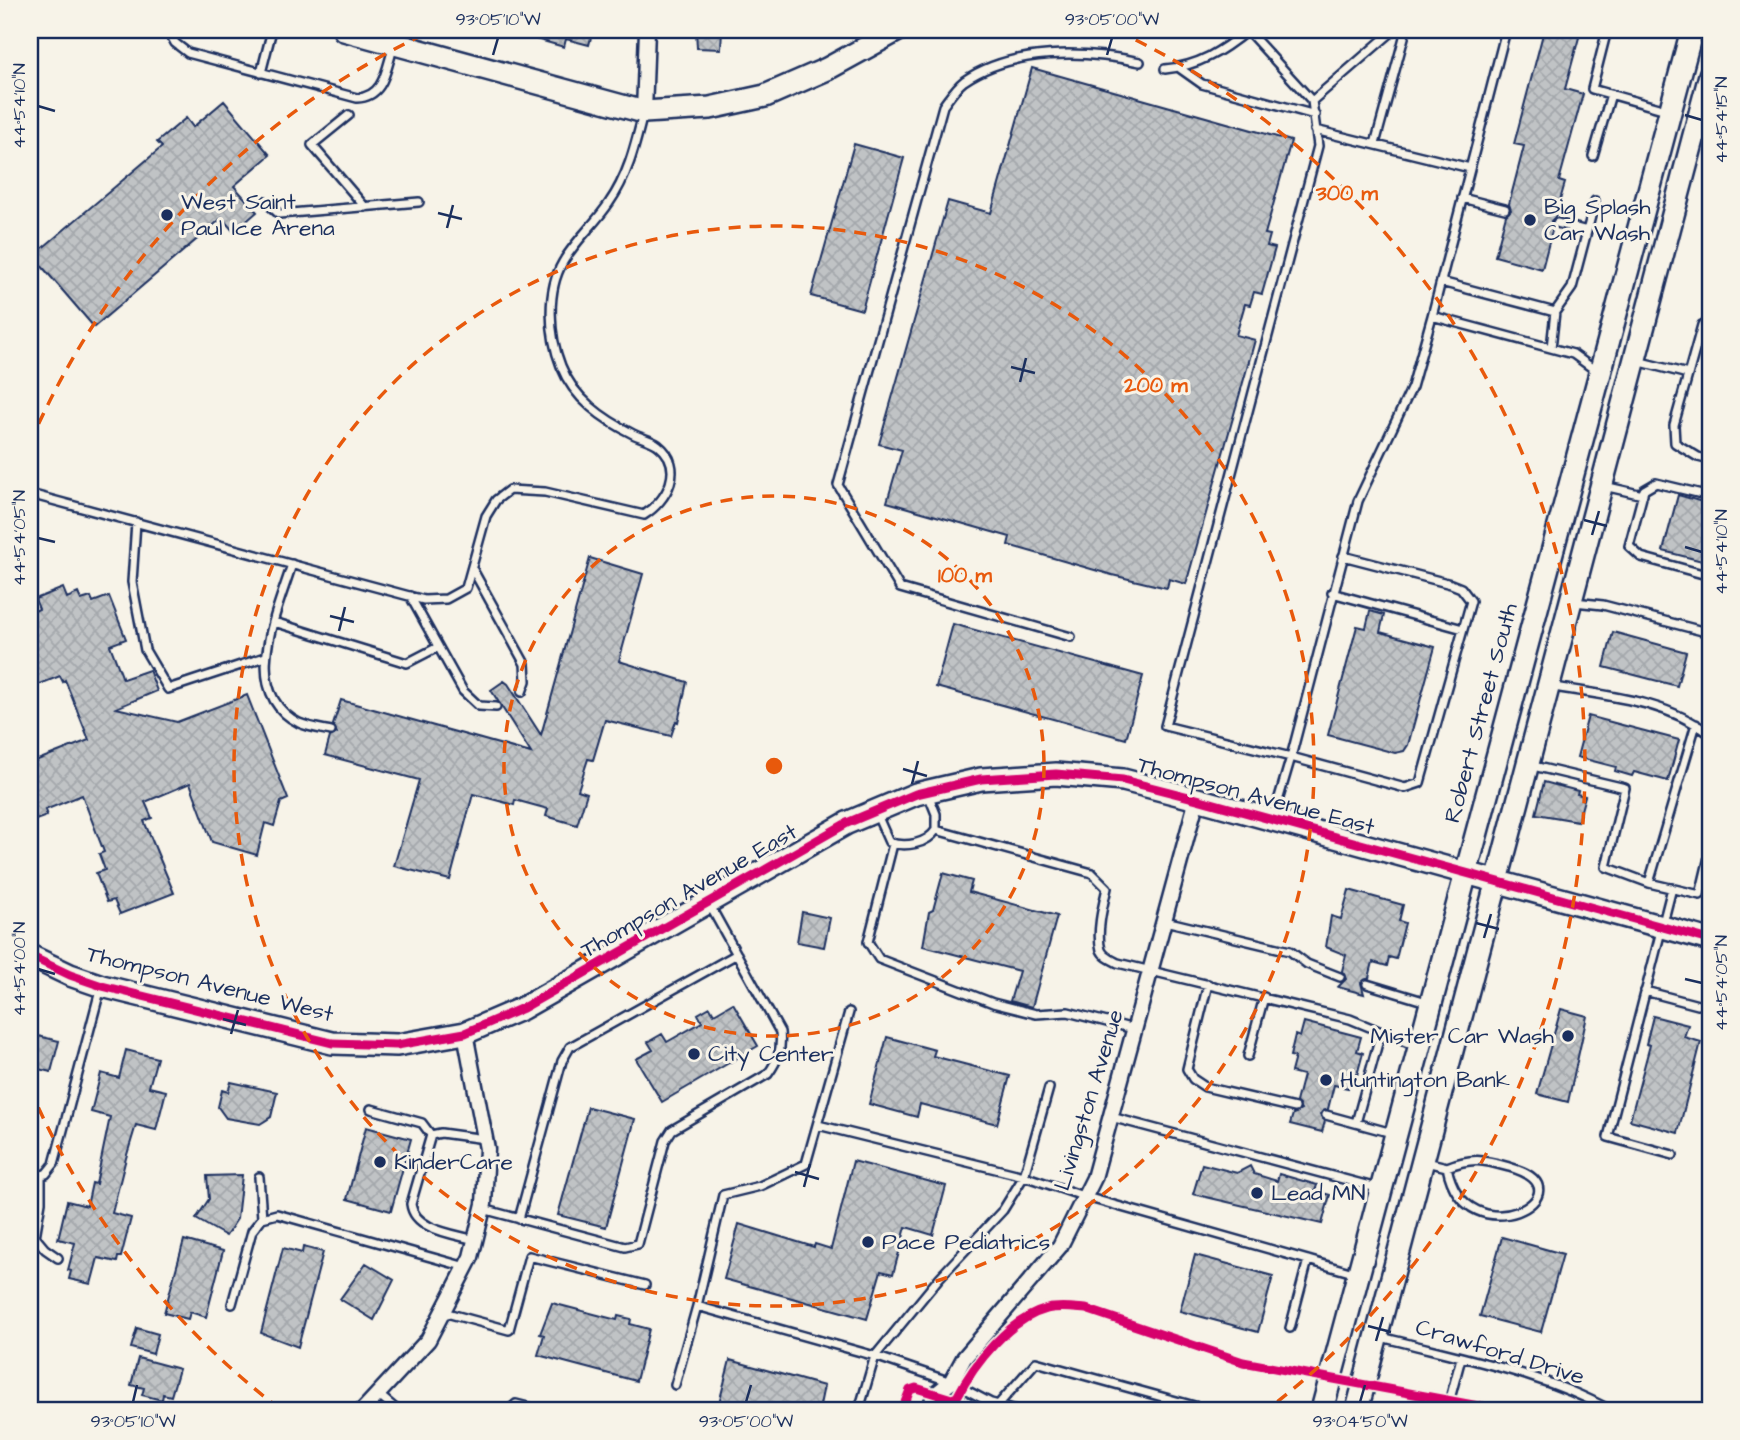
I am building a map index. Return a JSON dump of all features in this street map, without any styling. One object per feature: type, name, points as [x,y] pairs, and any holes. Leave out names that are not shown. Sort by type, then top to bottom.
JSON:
[{"type":"main road","points":[[344,30],[644,112],[710,108],[765,96],[827,69],[898,30]]},
{"type":"main road","name":"Robert Street South","points":[[1322,1410],[1690,30]]},
{"type":"main road","points":[[1357,1410],[1710,75]]},
{"type":"main road","points":[[1599,373],[1612,382],[1621,407]]},
{"type":"main road","name":"Thompson Avenue East","points":[[465,1033],[523,1008],[847,823],[927,791],[981,779],[1056,774],[1123,780],[1710,940]]},
{"type":"main road","name":"Thompson Avenue West","points":[[30,956],[70,975],[102,986],[332,1043],[397,1045],[465,1033]]},
{"type":"street","points":[[644,112],[647,30]]},
{"type":"street","name":"Livingston Avenue","points":[[928,1410],[936,1394],[951,1382],[964,1358],[1060,1246],[1086,1197],[1111,1117],[1196,799]]},
{"type":"street","points":[[363,1410],[428,1340],[466,1267],[475,1240],[482,1209],[485,1139],[465,1033]]},
{"type":"lane","points":[[168,30],[175,43],[188,53],[357,98],[368,98],[380,89],[394,44]]},
{"type":"lane","points":[[261,73],[272,30]]},
{"type":"lane","points":[[1165,69],[1223,51],[1247,30],[1312,101],[1318,146],[1165,726],[1405,788],[1420,783],[1471,601],[1461,588],[1343,556]]},
{"type":"lane","points":[[1312,101],[1394,30]]},
{"type":"lane","points":[[1375,144],[1406,30]]},
{"type":"lane","points":[[1272,820],[1358,501],[1412,387],[1506,30]]},
{"type":"lane","points":[[1607,30],[1592,89],[1670,111]]},
{"type":"lane","points":[[1071,637],[900,588],[838,485],[943,106],[963,82],[994,67],[1032,57],[1115,57],[1140,62]]},
{"type":"lane","points":[[1178,67],[1202,84],[1315,115]]},
{"type":"lane","points":[[1593,156],[1611,94]]},
{"type":"lane","points":[[30,494],[424,600],[446,599],[466,588],[486,516],[496,500],[509,490],[545,492],[644,515],[659,506],[672,479],[669,461],[658,445],[609,421],[577,395],[561,366],[552,330],[552,298],[562,264],[609,203],[628,170],[644,112]]},
{"type":"lane","points":[[349,115],[312,145],[365,207]]},
{"type":"lane","points":[[1315,130],[1470,168]]},
{"type":"lane","points":[[1462,198],[1505,209]]},
{"type":"lane","points":[[265,201],[279,214],[419,202]]},
{"type":"lane","points":[[1551,348],[1555,312],[1572,288],[1595,201]]},
{"type":"lane","points":[[1558,223],[1587,231]]},
{"type":"lane","points":[[1441,282],[1555,312]]},
{"type":"lane","points":[[1432,316],[1573,355],[1599,373]]},
{"type":"lane","points":[[1710,324],[1702,325],[1674,425],[1675,443],[1698,457],[1710,460]]},
{"type":"lane","points":[[1633,360],[1688,374]]},
{"type":"lane","points":[[1710,496],[1656,484],[1644,491],[1629,547],[1641,557],[1710,576]]},
{"type":"lane","points":[[1600,485],[1643,495]]},
{"type":"lane","points":[[136,522],[132,582],[145,650],[168,689],[265,657]]},
{"type":"lane","points":[[292,564],[265,657],[272,694],[286,713],[299,723],[331,731]]},
{"type":"lane","points":[[473,570],[525,664],[526,681],[522,691]]},
{"type":"lane","points":[[1332,593],[1463,629]]},
{"type":"lane","points":[[410,596],[463,691],[479,706],[496,707]]},
{"type":"lane","points":[[1570,602],[1603,605],[1710,633]]},
{"type":"lane","points":[[274,622],[407,663],[438,647]]},
{"type":"lane","points":[[1549,686],[1648,704],[1677,713],[1710,734]]},
{"type":"lane","points":[[1650,883],[1696,724]]},
{"type":"lane","points":[[1529,765],[1625,788],[1606,867],[1650,883],[1700,895],[1710,853]]},
{"type":"lane","points":[[927,791],[936,814],[936,830]]},
{"type":"lane","points":[[875,811],[889,842],[893,844],[908,846],[922,841],[936,830]]},
{"type":"lane","points":[[936,830],[1092,873],[1107,888],[1102,911],[1101,949],[1107,957],[1118,963],[1350,1019],[1419,1047]]},
{"type":"lane","points":[[893,844],[868,942],[870,950],[879,959],[993,1003],[1036,1014],[1068,1013],[1135,1029]]},
{"type":"lane","points":[[1672,888],[1608,1137],[1673,1154]]},
{"type":"lane","points":[[482,1209],[625,1247],[638,1244],[665,1141],[673,1130],[768,1074],[778,1060],[782,1046],[780,1032],[708,902]]},
{"type":"lane","points":[[1164,920],[1290,951],[1307,964],[1340,977]]},
{"type":"lane","points":[[519,1219],[562,1061],[570,1047],[737,954]]},
{"type":"lane","points":[[1208,984],[1187,1069],[1193,1079],[1205,1087],[1295,1108]]},
{"type":"lane","points":[[1367,984],[1431,1003]]},
{"type":"lane","points":[[30,1177],[41,1176],[54,1164],[102,986]]},
{"type":"lane","points":[[1645,991],[1698,1005]]},
{"type":"lane","points":[[1248,1056],[1265,997]]},
{"type":"lane","points":[[675,1385],[723,1195],[760,1186],[806,1164],[849,1012]]},
{"type":"lane","points":[[1356,1123],[1381,1032]]},
{"type":"lane","points":[[859,1410],[876,1356],[940,1277],[1003,1210],[1024,1176],[1049,1087]]},
{"type":"lane","points":[[371,1109],[422,1123],[431,1135]]},
{"type":"lane","points":[[1326,1115],[1396,1134]]},
{"type":"lane","points":[[1111,1117],[1381,1189]]},
{"type":"lane","points":[[818,1125],[1024,1176],[1086,1197],[1359,1274]]},
{"type":"lane","points":[[431,1135],[441,1133],[485,1139]]},
{"type":"lane","points":[[431,1135],[412,1211],[428,1226],[475,1240]]},
{"type":"lane","points":[[1422,1161],[1447,1167],[1466,1159],[1483,1160],[1529,1172],[1538,1183],[1539,1190],[1535,1201],[1527,1210],[1510,1215],[1491,1214],[1471,1208],[1459,1199],[1450,1185],[1447,1167]]},
{"type":"lane","points":[[41,1176],[41,1202],[35,1237],[45,1249],[58,1258]]},
{"type":"lane","points":[[259,1177],[262,1218]]},
{"type":"lane","points":[[233,1304],[252,1231],[262,1218],[277,1214],[466,1267]]},
{"type":"lane","points":[[442,1312],[509,1330],[529,1256],[645,1284]]},
{"type":"lane","points":[[1290,1328],[1308,1260]]},
{"type":"lane","points":[[697,1306],[876,1356],[951,1382],[998,1405],[1017,1410]]},
{"type":"lane","name":"Crawford Drive","points":[[1377,1335],[1545,1381],[1579,1393],[1610,1410]]},
{"type":"lane","points":[[1447,1410],[1461,1358]]},
{"type":"lane","points":[[998,1405],[1036,1362],[1209,1410]]},
{"type":"lane","points":[[378,1394],[397,1410]]},
{"type":"lane","points":[[509,1410],[516,1404],[540,1410]]},
{"type":"building","points":[[519,30],[593,30],[589,45],[566,39],[564,47],[518,34]]},
{"type":"building","points":[[696,30],[722,30],[721,49],[697,48]]},
{"type":"building","points":[[1544,30],[1581,30],[1565,89],[1583,94],[1559,181],[1565,183],[1555,217],[1551,221],[1553,227],[1542,269],[1495,256],[1506,215],[1511,210],[1509,204],[1524,146],[1514,144]]},
{"type":"building","points":[[1032,68],[1291,141],[1265,234],[1270,235],[1267,246],[1275,248],[1262,294],[1254,292],[1250,305],[1245,304],[1236,335],[1255,340],[1186,584],[1169,579],[1167,588],[1112,575],[1008,545],[1010,537],[887,502],[902,450],[879,444],[948,201],[991,213]]},
{"type":"building","name":"West Saint Paul Ice Arena","points":[[224,101],[270,155],[234,186],[257,212],[234,232],[222,218],[94,327],[33,256],[162,147],[157,142],[186,118],[193,127]]},
{"type":"building","points":[[854,144],[904,158],[862,310],[811,296]]},
{"type":"building","points":[[1678,495],[1710,504],[1710,563],[1663,551]]},
{"type":"building","points":[[590,558],[643,574],[619,661],[687,682],[678,722],[676,721],[671,736],[605,720],[593,760],[588,759],[578,790],[587,793],[577,825],[546,816],[548,809],[515,800],[514,805],[473,794],[450,880],[394,866],[419,780],[325,755],[330,737],[337,733],[333,725],[341,700],[531,753],[491,690],[504,681],[508,684],[541,735]]},
{"type":"building","points":[[63,588],[67,598],[78,593],[81,600],[91,597],[93,602],[109,596],[126,639],[110,645],[123,679],[149,670],[157,691],[116,708],[177,722],[247,695],[288,799],[281,802],[274,826],[265,823],[257,855],[212,842],[190,783],[145,802],[152,818],[144,821],[174,893],[120,914],[114,900],[107,902],[96,873],[105,870],[99,854],[104,852],[82,795],[45,810],[47,816],[30,822],[30,763],[89,740],[65,680],[63,682],[60,676],[30,688],[30,613],[39,609],[35,599]]},
{"type":"building","points":[[1370,611],[1384,615],[1380,632],[1435,647],[1408,745],[1404,751],[1395,753],[1328,735],[1357,626],[1366,628]]},
{"type":"building","points":[[953,624],[1143,676],[1126,739],[936,687]]},
{"type":"building","points":[[1613,632],[1686,652],[1677,686],[1604,667]]},
{"type":"building","points":[[1588,716],[1679,740],[1668,781],[1634,772],[1632,776],[1615,771],[1616,767],[1577,757]]},
{"type":"building","points":[[1544,782],[1578,791],[1577,794],[1585,796],[1578,821],[1536,814]]},
{"type":"building","points":[[943,873],[972,881],[969,892],[1057,916],[1032,1007],[1010,1001],[1019,971],[923,946],[929,912],[933,910]]},
{"type":"building","points":[[1349,890],[1403,905],[1399,921],[1405,923],[1396,959],[1389,957],[1387,966],[1373,962],[1369,978],[1361,983],[1364,994],[1338,987],[1346,979],[1342,971],[1346,955],[1326,947],[1331,916],[1341,919]]},
{"type":"building","points":[[802,912],[830,918],[824,947],[797,942]]},
{"type":"building","name":"City Center","points":[[733,1003],[758,1046],[662,1102],[636,1059],[653,1050],[648,1042],[662,1034],[667,1042],[702,1022],[698,1014],[710,1007],[714,1014]]},
{"type":"building","name":"Mister Car Wash","points":[[1561,1009],[1587,1016],[1568,1102],[1537,1094]]},
{"type":"building","points":[[1653,1016],[1688,1025],[1684,1037],[1701,1042],[1678,1133],[1630,1120],[1650,1045],[1646,1044]]},
{"type":"building","name":"Huntington Bank","points":[[1304,1022],[1361,1037],[1357,1051],[1363,1053],[1357,1075],[1352,1074],[1348,1088],[1334,1085],[1328,1109],[1320,1114],[1325,1121],[1322,1132],[1290,1124],[1293,1114],[1301,1110],[1296,1102],[1303,1075],[1291,1072],[1295,1057],[1290,1056],[1295,1035],[1300,1037]]},
{"type":"building","points":[[30,1034],[59,1041],[51,1072],[30,1067]]},
{"type":"building","points":[[887,1037],[935,1050],[933,1056],[1010,1076],[997,1124],[920,1104],[917,1117],[869,1104]]},
{"type":"building","points":[[126,1050],[157,1058],[149,1087],[166,1091],[156,1130],[136,1125],[126,1158],[112,1213],[131,1218],[121,1257],[118,1257],[117,1262],[98,1258],[91,1284],[69,1279],[71,1271],[68,1270],[75,1243],[58,1239],[67,1201],[87,1206],[92,1183],[96,1184],[110,1117],[91,1112],[101,1073],[119,1078]]},
{"type":"building","points":[[231,1082],[277,1092],[271,1117],[260,1124],[226,1118],[218,1107],[222,1090],[228,1092]]},
{"type":"building","points":[[588,1107],[635,1119],[606,1227],[558,1215]]},
{"type":"building","name":"KinderCare","points":[[366,1127],[411,1139],[391,1211],[347,1199]]},
{"type":"building","name":"Pace Pediatrics","points":[[853,1161],[946,1186],[933,1235],[906,1227],[893,1274],[881,1271],[867,1319],[724,1279],[739,1224],[814,1247],[815,1244],[831,1249]]},
{"type":"building","name":"Lead MN","points":[[1202,1164],[1237,1173],[1250,1166],[1254,1174],[1277,1181],[1279,1174],[1317,1185],[1315,1191],[1330,1195],[1322,1224],[1193,1194]]},
{"type":"building","points":[[242,1175],[237,1219],[226,1236],[196,1219],[209,1199],[207,1176]]},
{"type":"building","points":[[1502,1237],[1563,1254],[1541,1332],[1480,1316]]},
{"type":"building","points":[[184,1240],[223,1251],[206,1317],[190,1312],[188,1319],[164,1313]]},
{"type":"building","points":[[303,1247],[323,1252],[298,1347],[261,1333],[283,1248],[302,1253]]},
{"type":"building","points":[[1195,1255],[1273,1276],[1258,1332],[1180,1311]]},
{"type":"building","points":[[366,1263],[394,1280],[374,1320],[340,1299]]},
{"type":"building","points":[[552,1303],[617,1320],[618,1316],[631,1319],[630,1324],[649,1329],[636,1381],[538,1355],[544,1335],[540,1334]]},
{"type":"building","points":[[137,1328],[158,1334],[153,1354],[131,1348]]},
{"type":"building","points":[[138,1358],[179,1369],[171,1396],[163,1394],[162,1400],[142,1395],[144,1388],[131,1385]]},
{"type":"building","points":[[730,1360],[824,1386],[819,1410],[745,1410],[719,1403]]},
{"type":"cycle path","points":[[30,956],[70,975],[102,986],[332,1043],[397,1045],[465,1033],[523,1008],[847,823],[916,794],[981,779],[1056,774],[1123,780],[1710,940]]},
{"type":"cycle path","points":[[902,1410],[910,1390],[916,1388],[952,1399],[957,1397],[983,1357],[1006,1333],[1033,1314],[1061,1307],[1086,1309],[1243,1362],[1500,1410]]},
{"type":"place","name":"West Saint Paul Ice Arena","points":[[167,215]]},
{"type":"place","name":"Big Splash Car Wash","points":[[1530,220]]},
{"type":"place","name":"Mister Car Wash","points":[[1568,1036]]},
{"type":"place","name":"City Center","points":[[694,1054]]},
{"type":"place","name":"Huntington Bank","points":[[1326,1080]]},
{"type":"place","name":"KinderCare","points":[[380,1162]]},
{"type":"place","name":"Lead MN","points":[[1257,1193]]},
{"type":"place","name":"Pace Pediatrics","points":[[868,1242]]}]
